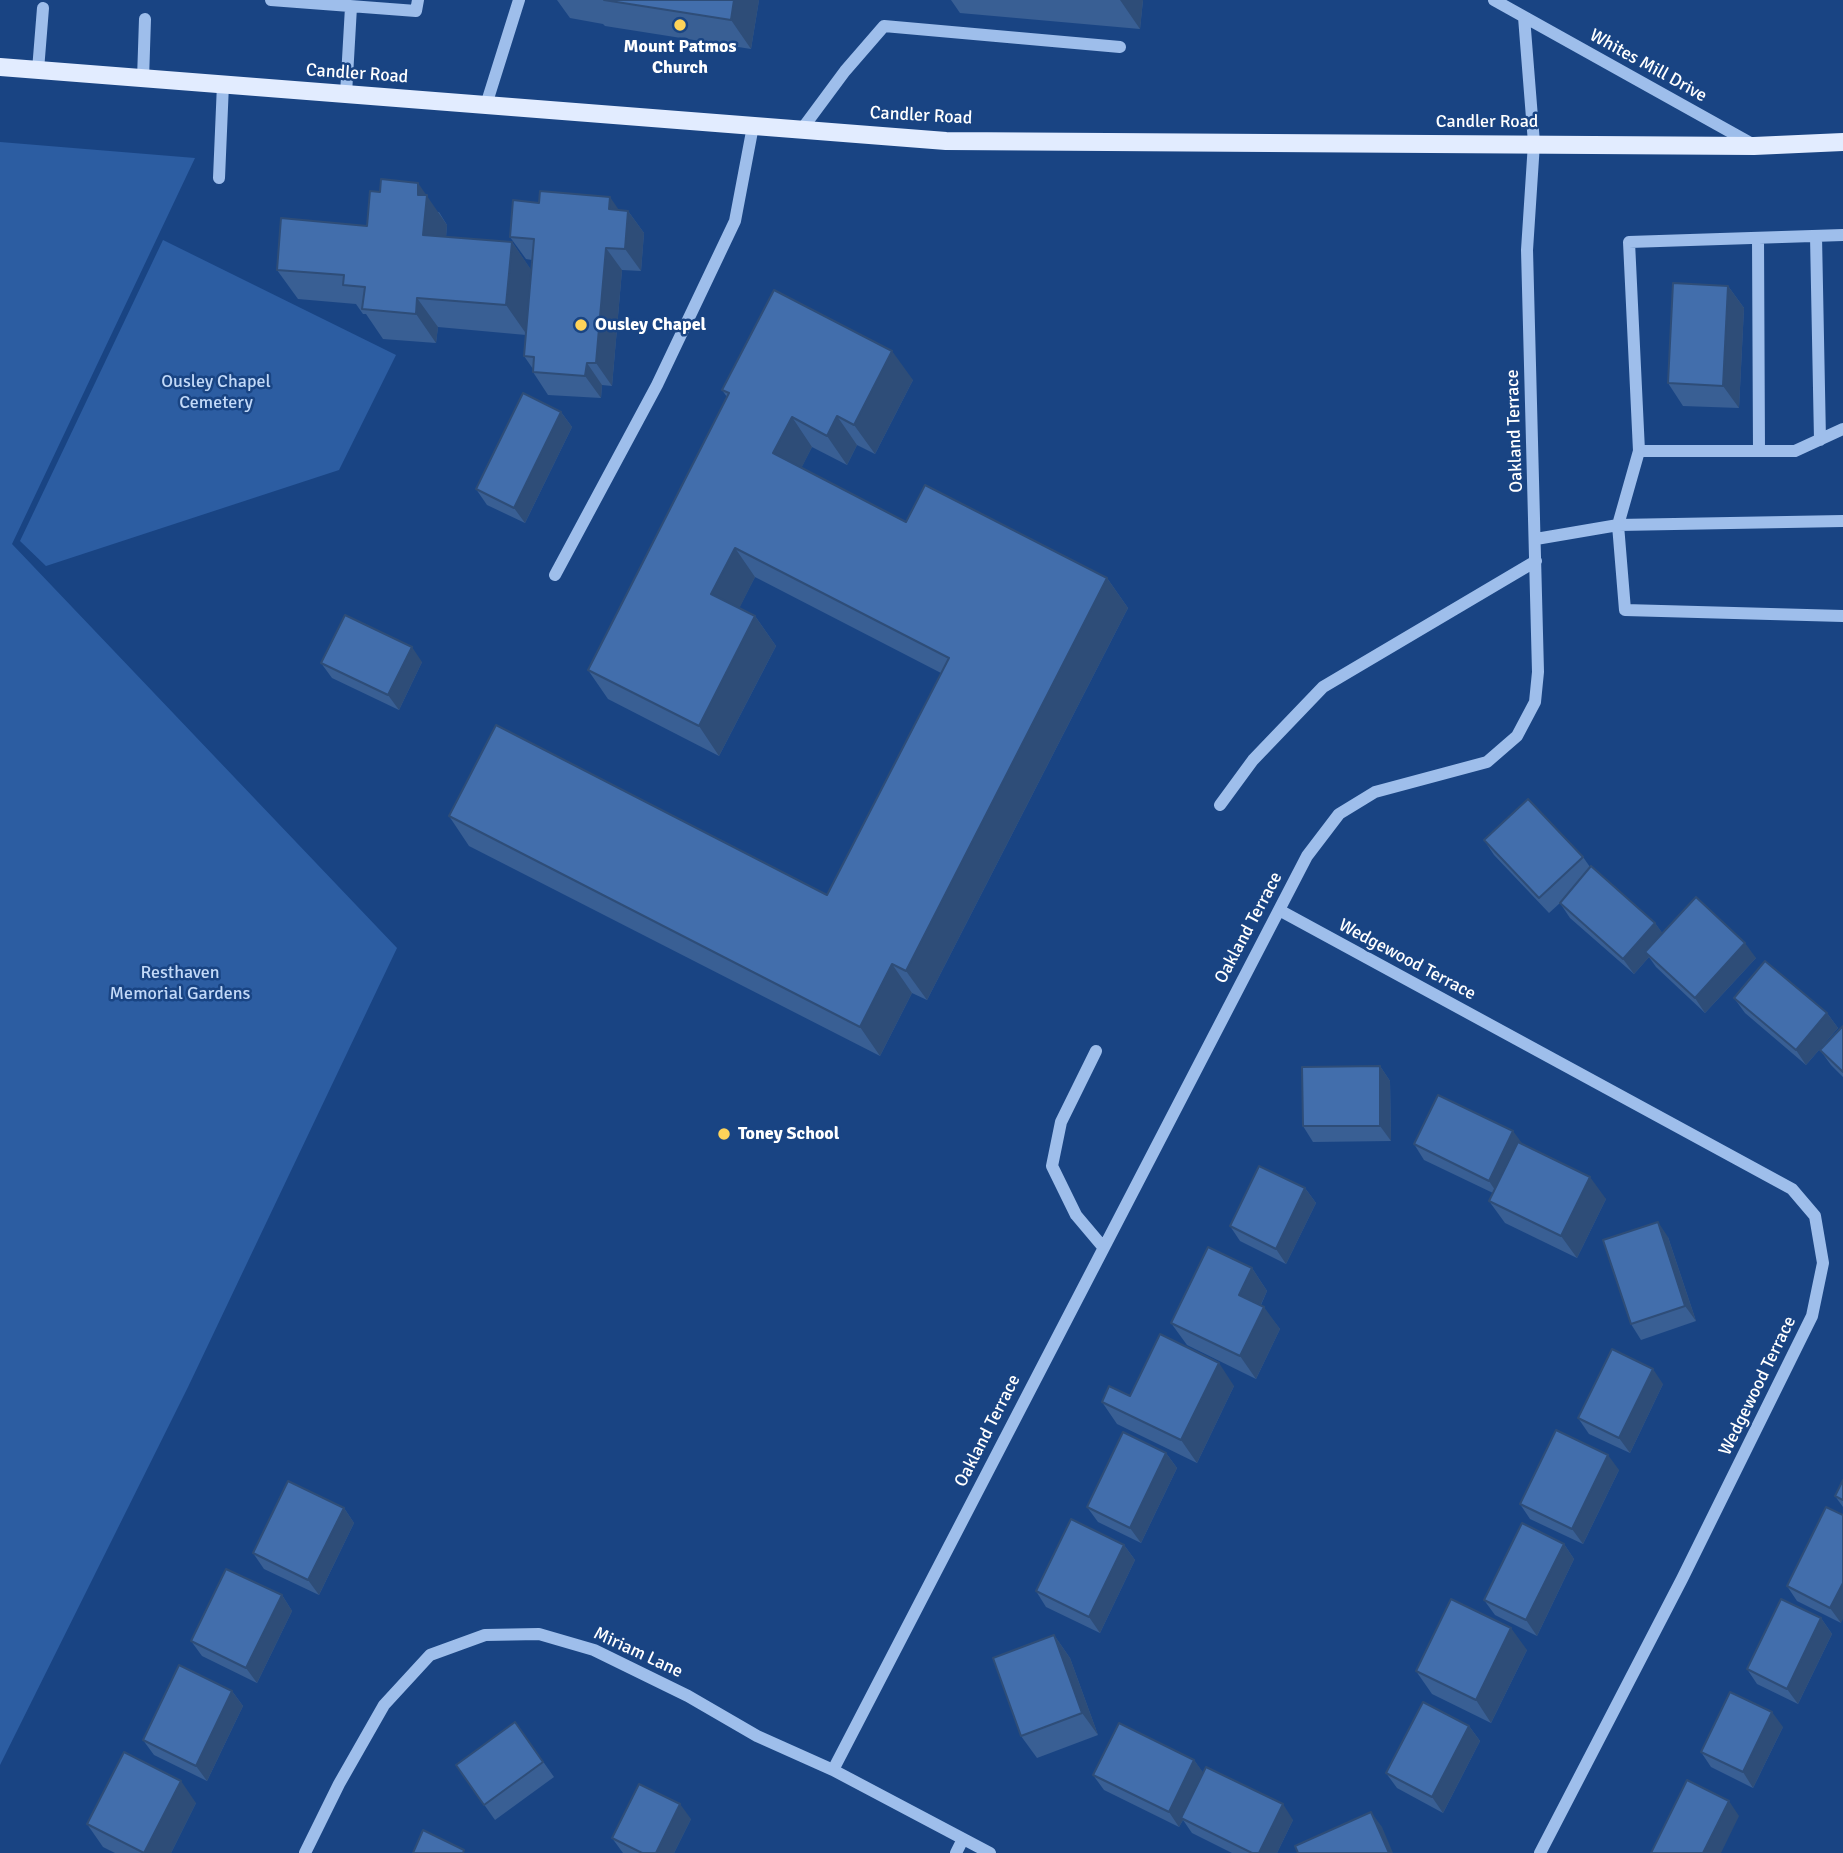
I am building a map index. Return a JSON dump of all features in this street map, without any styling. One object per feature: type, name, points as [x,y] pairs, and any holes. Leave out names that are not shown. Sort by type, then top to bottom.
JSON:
[{"type":"main road","name":"Candler Road","points":[[0,67],[946,141],[1754,146],[1843,142]]},
{"type":"street","points":[[271,0],[416,11],[418,0]]},
{"type":"street","points":[[486,105],[519,0]]},
{"type":"street","name":"Whites Mill Drive","points":[[1494,0],[1754,146]]},
{"type":"street","points":[[346,94],[351,7]]},
{"type":"street","points":[[38,70],[43,8]]},
{"type":"street","points":[[1524,17],[1534,143]]},
{"type":"street","points":[[143,79],[145,19]]},
{"type":"street","points":[[802,130],[845,71],[884,26],[1121,47]]},
{"type":"street","points":[[219,178],[223,84]]},
{"type":"street","points":[[555,575],[657,386],[735,221],[753,125]]},
{"type":"street","name":"Oakland Terrace","points":[[833,1770],[1307,856],[1339,814],[1375,792],[1487,762],[1517,736],[1535,702],[1536,539],[1527,250],[1534,143]]},
{"type":"street","points":[[1843,235],[1629,242],[1639,451],[1618,525],[1625,610],[1843,616]]},
{"type":"street","points":[[1816,236],[1820,440]]},
{"type":"street","points":[[1758,238],[1759,451]]},
{"type":"street","points":[[1639,451],[1795,451],[1843,429]]},
{"type":"street","points":[[1536,539],[1618,525],[1843,521]]},
{"type":"street","points":[[1220,805],[1253,760],[1323,687],[1536,561]]},
{"type":"street","name":"Wedgewood Terrace","points":[[1279,910],[1793,1189],[1815,1216],[1823,1263],[1812,1316],[1682,1579],[1540,1853]]},
{"type":"street","points":[[1097,1051],[1061,1122],[1052,1166],[1076,1215],[1103,1247]]},
{"type":"street","name":"Miriam Lane","points":[[304,1853],[384,1705],[430,1655],[485,1635],[539,1634],[594,1650],[688,1696],[757,1736],[833,1770],[990,1853]]},
{"type":"street","points":[[956,1853],[963,1839]]},
{"type":"green space","name":"Resthaven Memorial Gardens","points":[[0,142],[195,158],[12,544],[397,948],[188,1387],[0,1765]]},
{"type":"green space","name":"Ousley Chapel Cemetery","points":[[163,240],[396,355],[339,470],[46,566],[20,541]]},
{"type":"building","points":[[604,0],[734,0],[731,20]]},
{"type":"building","points":[[381,179],[418,183],[418,195],[427,195],[423,235],[512,242],[506,305],[417,298],[416,314],[362,309],[365,287],[343,285],[344,275],[277,270],[281,218],[367,226],[370,191],[380,192]]},
{"type":"building","name":"Ousley Chapel","points":[[540,191],[610,197],[609,209],[628,211],[625,249],[606,248],[596,363],[587,363],[585,376],[533,372],[534,357],[524,356],[534,239],[510,237],[513,200],[539,203]]},
{"type":"building","points":[[1673,283],[1728,286],[1723,386],[1668,383]]},
{"type":"building","points":[[774,290],[892,351],[854,425],[837,416],[827,436],[792,417],[773,453],[906,522],[925,485],[1107,578],[906,971],[892,964],[860,1027],[449,816],[496,725],[827,895],[949,658],[735,548],[711,594],[755,616],[699,726],[588,670],[729,393],[722,390]]},
{"type":"building","points":[[523,393],[561,412],[514,508],[476,489]]},
{"type":"building","points":[[345,615],[412,647],[388,695],[321,663]]},
{"type":"building","points":[[1528,799],[1583,857],[1539,898],[1484,840]]},
{"type":"building","points":[[1591,866],[1655,923],[1623,959],[1560,903]]},
{"type":"building","points":[[1696,897],[1745,943],[1695,998],[1645,952]]},
{"type":"building","points":[[1765,961],[1827,1013],[1796,1050],[1734,998]]},
{"type":"building","points":[[1843,1026],[1843,1072],[1820,1050]]},
{"type":"building","points":[[1380,1066],[1380,1126],[1303,1126],[1302,1067]]},
{"type":"building","points":[[1438,1095],[1513,1131],[1489,1181],[1414,1144]]},
{"type":"building","points":[[1518,1142],[1590,1177],[1561,1236],[1489,1201]]},
{"type":"building","points":[[1259,1166],[1305,1188],[1276,1249],[1230,1226]]},
{"type":"building","points":[[1658,1222],[1685,1306],[1631,1324],[1603,1240]]},
{"type":"building","points":[[1208,1247],[1252,1268],[1239,1295],[1264,1307],[1240,1356],[1171,1323]]},
{"type":"building","points":[[1160,1334],[1219,1363],[1181,1440],[1102,1402],[1109,1386],[1130,1396]]},
{"type":"building","points":[[1612,1349],[1653,1369],[1619,1438],[1578,1418]]},
{"type":"building","points":[[1556,1430],[1608,1455],[1572,1529],[1520,1504]]},
{"type":"building","points":[[1123,1432],[1166,1453],[1130,1528],[1087,1507]]},
{"type":"building","points":[[1843,1480],[1843,1500],[1835,1496]]},
{"type":"building","points":[[288,1481],[344,1508],[308,1580],[253,1553]]},
{"type":"building","points":[[1826,1507],[1843,1515],[1843,1583],[1830,1608],[1787,1586]]},
{"type":"building","points":[[1071,1519],[1124,1545],[1089,1617],[1036,1591]]},
{"type":"building","points":[[1522,1523],[1564,1544],[1526,1620],[1484,1600]]},
{"type":"building","points":[[226,1569],[282,1595],[246,1668],[191,1641]]},
{"type":"building","points":[[1451,1599],[1511,1628],[1476,1700],[1416,1671]]},
{"type":"building","points":[[1781,1599],[1821,1618],[1787,1689],[1747,1669]]},
{"type":"building","points":[[1054,1635],[1082,1713],[1021,1736],[993,1658]]},
{"type":"building","points":[[179,1665],[232,1691],[196,1766],[143,1740]]},
{"type":"building","points":[[1730,1692],[1772,1712],[1743,1772],[1701,1752]]},
{"type":"building","points":[[1423,1702],[1469,1726],[1432,1797],[1386,1773]]},
{"type":"building","points":[[515,1722],[543,1762],[484,1805],[456,1765]]},
{"type":"building","points":[[1119,1723],[1194,1760],[1169,1812],[1093,1775]]},
{"type":"building","points":[[124,1752],[181,1781],[144,1853],[87,1824]]},
{"type":"building","points":[[1206,1767],[1283,1804],[1259,1853],[1252,1853],[1181,1818]]},
{"type":"building","points":[[1687,1780],[1729,1801],[1703,1853],[1651,1853]]},
{"type":"building","points":[[639,1784],[680,1804],[656,1853],[642,1853],[612,1838]]},
{"type":"building","points":[[1371,1812],[1389,1853],[1298,1853],[1295,1846]]},
{"type":"building","points":[[423,1830],[464,1850],[463,1853],[413,1853]]},
{"type":"place","name":"Mount Patmos Church","points":[[680,25]]},
{"type":"place","name":"Ousley Chapel","points":[[581,325]]},
{"type":"place","name":"Toney School","points":[[724,1134]]}]
